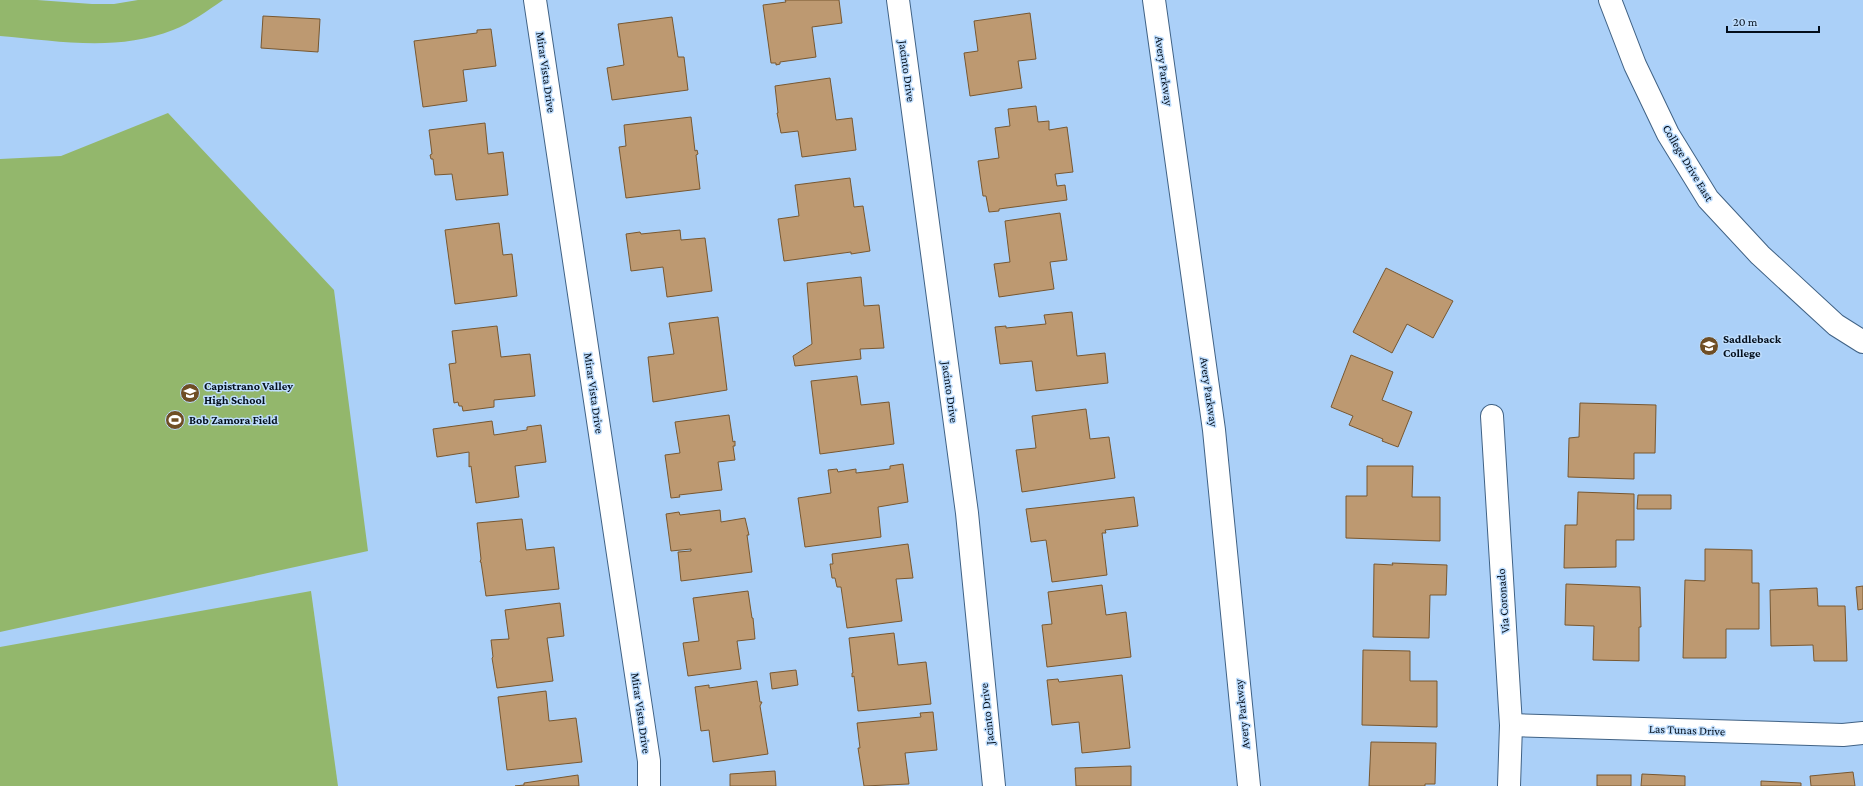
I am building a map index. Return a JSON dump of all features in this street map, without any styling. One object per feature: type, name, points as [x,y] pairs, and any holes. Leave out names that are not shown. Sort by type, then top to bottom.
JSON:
[{"type":"street","name":"Mirar Vista Drive","points":[[535,0],[649,761],[649,786]]},
{"type":"street","name":"Jacinto Drive","points":[[898,0],[967,513],[994,786]]},
{"type":"street","name":"Avery Parkway","points":[[1154,0],[1214,430],[1249,786]]},
{"type":"street","name":"College Drive East","points":[[1610,0],[1635,65],[1668,134],[1708,199],[1760,255],[1836,326],[1863,342]]},
{"type":"street","name":"Via Coronado","points":[[1492,416],[1511,725],[1509,786]]},
{"type":"street","name":"Las Tunas Drive","points":[[1511,725],[1843,735],[1863,733]]},
{"type":"green space","points":[[0,0],[37,0],[114,4],[138,0],[223,0],[186,24],[152,37],[109,43],[87,43],[0,36]]},
{"type":"green space","name":"Bob Zamora Field","points":[[168,113],[334,290],[368,551],[0,632],[0,159],[61,156]]},
{"type":"green space","points":[[311,591],[338,786],[0,786],[0,647]]},
{"type":"building","points":[[785,0],[839,0],[842,23],[812,27],[816,57],[780,62],[780,64],[776,65],[776,63],[771,63],[763,5],[786,2]]},
{"type":"building","points":[[1030,13],[1036,59],[1018,61],[1022,88],[970,96],[964,53],[978,51],[974,21]]},
{"type":"building","points":[[263,16],[320,19],[318,52],[261,48]]},
{"type":"building","points":[[672,17],[678,57],[684,57],[688,90],[612,100],[607,68],[624,65],[618,24]]},
{"type":"building","points":[[491,29],[496,66],[463,70],[467,101],[423,107],[414,41],[477,33],[477,30]]},
{"type":"building","points":[[830,78],[836,120],[852,118],[856,150],[802,157],[798,131],[781,133],[777,113],[775,86]]},
{"type":"building","points":[[1036,106],[1038,122],[1049,121],[1049,130],[1067,127],[1073,172],[1055,174],[1057,186],[1065,185],[1067,200],[999,209],[999,211],[989,212],[986,196],[983,196],[978,161],[999,158],[995,128],[1010,126],[1008,109]]},
{"type":"building","points":[[691,117],[695,151],[697,150],[698,154],[696,155],[700,189],[626,198],[619,147],[626,146],[624,125]]},
{"type":"building","points":[[485,123],[488,154],[503,152],[508,195],[456,200],[452,174],[435,175],[433,159],[431,159],[430,155],[432,154],[429,130]]},
{"type":"building","points":[[850,178],[854,207],[863,206],[870,251],[851,254],[851,252],[784,261],[778,219],[799,216],[795,185]]},
{"type":"building","points":[[1060,213],[1067,260],[1050,262],[1054,289],[999,297],[994,264],[1010,262],[1005,221]]},
{"type":"building","points":[[499,223],[503,255],[512,254],[517,296],[455,304],[445,230]]},
{"type":"building","points":[[680,230],[681,240],[705,238],[712,291],[667,297],[663,267],[631,271],[626,234]]},
{"type":"building","points":[[1386,268],[1453,301],[1433,338],[1407,324],[1392,353],[1353,332]]},
{"type":"building","points":[[861,277],[864,306],[879,305],[884,348],[860,349],[861,359],[795,366],[793,356],[812,344],[807,283]]},
{"type":"building","points":[[1072,312],[1077,356],[1105,353],[1108,383],[1036,391],[1032,361],[1000,364],[995,327],[1006,326],[1006,328],[1046,324],[1044,315]]},
{"type":"building","points":[[718,317],[727,390],[653,402],[648,357],[674,354],[669,323]]},
{"type":"building","points":[[497,326],[501,357],[530,354],[535,396],[494,400],[494,407],[463,411],[462,406],[459,406],[458,402],[454,403],[449,364],[456,363],[452,331]]},
{"type":"building","points":[[1351,355],[1393,372],[1382,400],[1412,412],[1398,447],[1349,425],[1353,416],[1331,407]]},
{"type":"building","points":[[857,376],[861,405],[889,402],[894,444],[820,454],[811,381]]},
{"type":"building","points":[[1580,403],[1656,405],[1655,453],[1634,453],[1634,479],[1568,477],[1569,438],[1579,437]]},
{"type":"building","points":[[1086,409],[1090,439],[1109,437],[1115,478],[1022,492],[1016,450],[1036,448],[1032,416]]},
{"type":"building","points":[[729,415],[733,442],[735,441],[735,446],[733,446],[735,460],[718,462],[722,490],[679,495],[680,497],[671,498],[665,455],[680,453],[675,422]]},
{"type":"building","points":[[492,421],[494,435],[527,430],[527,427],[541,425],[546,462],[515,466],[519,497],[476,503],[471,466],[469,467],[469,452],[437,457],[433,429]]},
{"type":"building","points":[[903,464],[908,502],[878,507],[881,537],[805,547],[798,498],[831,493],[828,470],[837,469],[838,472],[856,469],[856,473],[890,469],[890,466]]},
{"type":"building","points":[[1367,466],[1413,466],[1412,497],[1440,497],[1440,541],[1346,538],[1346,496],[1367,496]]},
{"type":"building","points":[[1578,492],[1634,494],[1634,540],[1616,540],[1616,567],[1564,568],[1565,525],[1577,525]]},
{"type":"building","points":[[1638,495],[1671,495],[1671,509],[1637,509]]},
{"type":"building","points":[[1134,497],[1138,526],[1105,530],[1106,533],[1102,533],[1107,575],[1052,582],[1046,540],[1031,542],[1026,509]]},
{"type":"building","points":[[720,510],[721,522],[745,518],[749,535],[747,535],[752,572],[681,581],[678,552],[691,551],[691,549],[671,551],[666,514],[679,512],[680,515]]},
{"type":"building","points":[[522,519],[526,550],[554,547],[559,589],[486,596],[480,562],[481,559],[477,523]]},
{"type":"building","points":[[908,544],[913,578],[896,579],[902,621],[847,628],[841,587],[837,587],[835,578],[832,578],[830,564],[833,564],[832,554]]},
{"type":"building","points":[[1705,549],[1752,550],[1752,583],[1759,583],[1759,629],[1726,629],[1726,658],[1683,658],[1685,580],[1705,581]]},
{"type":"building","points":[[1392,563],[1447,565],[1446,595],[1430,595],[1429,638],[1373,637],[1374,564],[1393,565]]},
{"type":"building","points":[[1566,584],[1640,587],[1641,627],[1639,627],[1639,661],[1593,660],[1594,626],[1565,625]]},
{"type":"building","points":[[1102,585],[1106,615],[1126,612],[1131,657],[1047,667],[1042,625],[1052,624],[1048,592]]},
{"type":"building","points":[[1863,586],[1863,609],[1858,610],[1856,587]]},
{"type":"building","points":[[1817,588],[1818,606],[1845,606],[1847,661],[1814,661],[1813,645],[1771,646],[1770,590]]},
{"type":"building","points":[[748,591],[755,639],[737,641],[741,669],[688,676],[683,643],[699,641],[693,598]]},
{"type":"building","points":[[560,603],[564,636],[547,638],[553,681],[497,688],[492,658],[491,640],[509,639],[505,610]]},
{"type":"building","points":[[894,633],[898,665],[926,662],[931,704],[858,711],[854,676],[852,677],[853,673],[849,638]]},
{"type":"building","points":[[1363,650],[1410,651],[1410,681],[1437,681],[1437,727],[1362,725]]},
{"type":"building","points":[[796,670],[798,685],[772,689],[770,673]]},
{"type":"building","points":[[1122,675],[1130,748],[1082,753],[1079,722],[1052,725],[1047,680],[1058,679],[1059,682]]},
{"type":"building","points":[[757,681],[760,702],[762,702],[760,706],[768,754],[713,762],[709,730],[701,731],[695,687],[709,685],[709,688]]},
{"type":"building","points":[[546,691],[549,721],[576,718],[582,762],[507,770],[498,697]]},
{"type":"building","points":[[933,712],[937,750],[905,753],[909,784],[864,786],[858,748],[860,748],[857,723],[921,717],[920,713]]},
{"type":"building","points":[[1371,742],[1436,743],[1435,784],[1425,784],[1425,786],[1369,786]]},
{"type":"building","points":[[1131,766],[1131,786],[1076,786],[1075,768]]},
{"type":"building","points":[[775,771],[776,786],[730,786],[730,774]]},
{"type":"building","points":[[1853,772],[1855,786],[1811,786],[1810,776]]},
{"type":"building","points":[[1642,774],[1685,776],[1685,786],[1641,786]]},
{"type":"building","points":[[578,775],[579,786],[515,786],[524,785],[524,783]]},
{"type":"building","points":[[1597,775],[1631,775],[1631,786],[1597,786]]},
{"type":"building","points":[[1761,781],[1801,783],[1801,786],[1761,786]]},
{"type":"place","name":"Saddleback College","points":[[1709,346]]},
{"type":"place","name":"Capistrano Valley High School","points":[[190,393]]},
{"type":"place","name":"Bob Zamora Field","points":[[175,420]]}]
